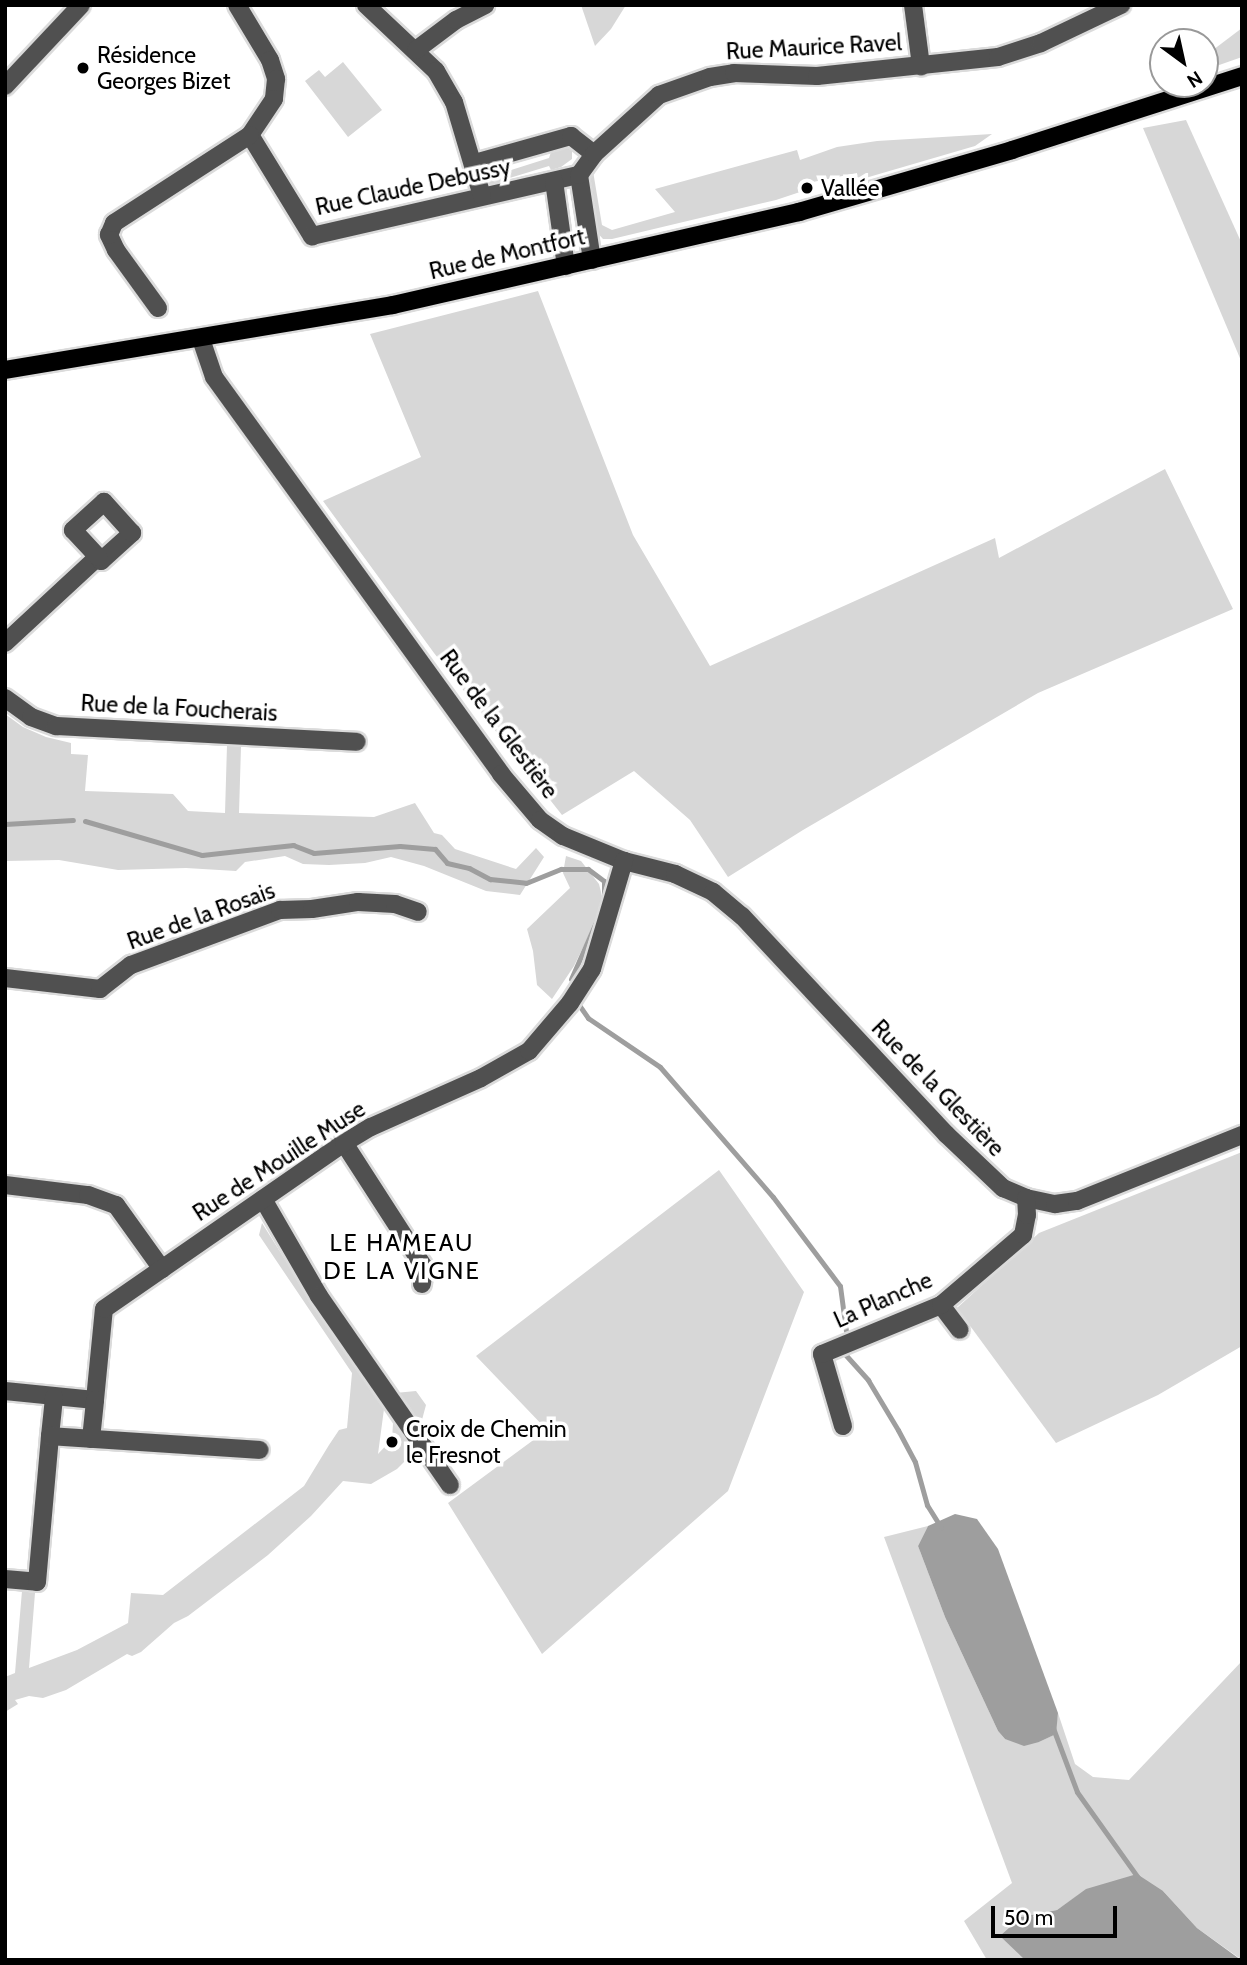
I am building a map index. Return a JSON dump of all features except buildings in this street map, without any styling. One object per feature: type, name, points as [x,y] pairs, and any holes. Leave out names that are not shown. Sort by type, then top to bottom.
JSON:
[{"type":"main road","name":"Rue de Montfort","points":[[5,370],[393,305],[850,199],[1242,76]]},
{"type":"street","points":[[5,86],[81,5]]},
{"type":"street","points":[[158,308],[109,235],[114,223],[250,135],[274,99],[276,79],[270,60],[237,5]]},
{"type":"street","points":[[366,5],[436,71],[454,102],[475,163],[482,196]]},
{"type":"street","points":[[416,50],[456,20],[485,5]]},
{"type":"street","points":[[913,5],[920,66]]},
{"type":"street","name":"Rue Maurice Ravel","points":[[579,175],[594,154],[659,95],[710,77],[734,73],[817,76],[998,57],[1041,43],[1121,5]]},
{"type":"street","name":"Rue Claude Debussy","points":[[250,135],[312,236],[579,175]]},
{"type":"street","name":"Rue Claude Debussy","points":[[475,163],[571,136],[594,154]]},
{"type":"street","points":[[579,175],[592,260]]},
{"type":"street","points":[[554,181],[566,266]]},
{"type":"street","name":"Rue de la Glestière","points":[[201,339],[214,377],[501,774],[540,820],[563,836],[624,861],[675,874],[713,892],[742,916],[974,1164],[1003,1188],[1026,1198],[1055,1204],[1077,1201],[1242,1135]]},
{"type":"street","points":[[5,643],[98,557]]},
{"type":"street","name":"Rue de la Foucherais","points":[[5,698],[31,717],[56,726],[357,742]]},
{"type":"street","name":"Rue de Mouille Muse","points":[[91,1439],[104,1309],[344,1143],[372,1127],[481,1077],[528,1051],[570,1003],[592,969],[624,861]]},
{"type":"street","name":"Rue de la Rosais","points":[[5,978],[100,989],[131,965],[279,911],[358,902],[395,904],[418,912]]},
{"type":"street","points":[[344,1143],[424,1267],[422,1284]]},
{"type":"street","points":[[5,1185],[88,1195],[116,1205],[162,1269]]},
{"type":"street","name":"La Planche","points":[[843,1426],[822,1354],[940,1305],[1023,1235],[1027,1215],[1026,1198]]},
{"type":"street","points":[[263,1199],[319,1296],[450,1485]]},
{"type":"street","points":[[940,1305],[960,1330]]},
{"type":"street","points":[[5,1391],[95,1400]]},
{"type":"street","points":[[5,1579],[37,1582],[54,1396]]},
{"type":"street","points":[[50,1436],[260,1450]]},
{"type":"shaded area","points":[[581,5],[626,5],[611,29],[595,46]]},
{"type":"shaded area","points":[[1242,28],[1242,57],[1219,65],[1219,45]]},
{"type":"shaded area","points":[[343,62],[382,110],[348,137],[305,81],[319,70],[325,77]]},
{"type":"shaded area","points":[[1186,120],[1242,244],[1242,363],[1143,128]]},
{"type":"shaded area","points":[[992,134],[975,146],[862,179],[857,177],[857,173],[803,184],[800,192],[776,200],[612,239],[603,239],[594,229],[590,174],[593,171],[602,225],[612,230],[675,212],[655,189],[797,150],[800,160],[837,147],[877,141]]},
{"type":"shaded area","points":[[568,143],[572,148],[572,159],[561,167],[551,170],[549,166],[506,179],[506,184],[494,187],[487,181],[486,169],[490,166],[503,162],[499,174],[549,158],[553,146]]},
{"type":"shaded area","points":[[538,291],[633,535],[710,666],[995,538],[999,558],[1165,469],[1233,609],[1038,693],[803,830],[728,877],[690,820],[634,771],[562,815],[434,653],[323,501],[421,457],[370,334]]},
{"type":"shaded area","points":[[5,714],[23,727],[46,737],[71,743],[71,754],[88,755],[85,791],[173,794],[188,811],[225,813],[227,745],[241,747],[239,813],[374,817],[415,803],[434,833],[442,835],[455,849],[516,869],[536,848],[544,857],[520,895],[486,891],[424,866],[391,857],[365,863],[329,865],[303,864],[285,856],[245,862],[236,871],[186,868],[118,870],[59,860],[5,861]]},
{"type":"shaded area","points":[[566,856],[581,861],[599,884],[604,904],[574,966],[552,999],[537,985],[527,929],[570,888],[563,873]]},
{"type":"shaded area","points":[[1242,1152],[1242,1346],[1158,1395],[1056,1443],[957,1308],[1039,1233]]},
{"type":"shaded area","points":[[719,1170],[804,1292],[728,1491],[542,1654],[448,1503],[547,1430],[476,1356]]},
{"type":"shaded area","points":[[262,1223],[301,1285],[382,1393],[384,1409],[378,1454],[392,1439],[395,1393],[416,1391],[426,1405],[413,1453],[397,1469],[371,1484],[343,1481],[311,1516],[268,1555],[188,1616],[174,1623],[141,1652],[132,1656],[127,1654],[66,1690],[43,1698],[29,1696],[15,1700],[18,1704],[5,1712],[5,1677],[15,1673],[22,1591],[35,1593],[29,1668],[77,1650],[128,1623],[131,1593],[163,1595],[304,1486],[339,1430],[347,1428],[352,1373],[259,1235]]},
{"type":"shaded area","points":[[955,1514],[977,1519],[998,1549],[1058,1713],[1056,1734],[1039,1742],[1024,1746],[1005,1739],[998,1731],[945,1617],[918,1546],[928,1526]]},
{"type":"shaded area","points":[[928,1526],[918,1546],[945,1617],[998,1731],[1005,1739],[1039,1742],[1055,1734],[1058,1713],[1075,1764],[1093,1777],[1129,1780],[1242,1661],[1242,1960],[1197,1928],[1163,1891],[1087,1889],[1057,1910],[1021,1917],[1025,1960],[987,1960],[964,1921],[1012,1883],[884,1537]]},
{"type":"shaded area","points":[[1137,1874],[1163,1891],[1197,1928],[1241,1960],[1025,1960],[1000,1936],[1021,1917],[1057,1910],[1086,1889]]},
{"type":"waterway","points":[[5,824],[73,820]]},
{"type":"waterway","points":[[85,821],[202,855],[293,845],[314,853],[400,846],[435,849],[447,863],[469,868],[490,879],[526,883],[561,869],[588,869],[604,881],[604,904],[571,979]]},
{"type":"waterway","points":[[579,1005],[588,1018],[660,1067],[773,1197],[840,1286],[846,1331]]},
{"type":"waterway","points":[[843,1352],[868,1380],[898,1430],[915,1462],[927,1505],[941,1527]]},
{"type":"waterway","points":[[1053,1728],[1077,1792],[1139,1879]]},
{"type":"place","name":"Résidence Georges Bizet","points":[[83,68]]},
{"type":"place","name":"Vallée","points":[[807,188]]},
{"type":"place","name":"Croix de Chemin le Fresnot","points":[[392,1442]]},
{"type":"district","name":"LE HAMEAU DE LA VIGNE","points":[[402,1257]]}]
